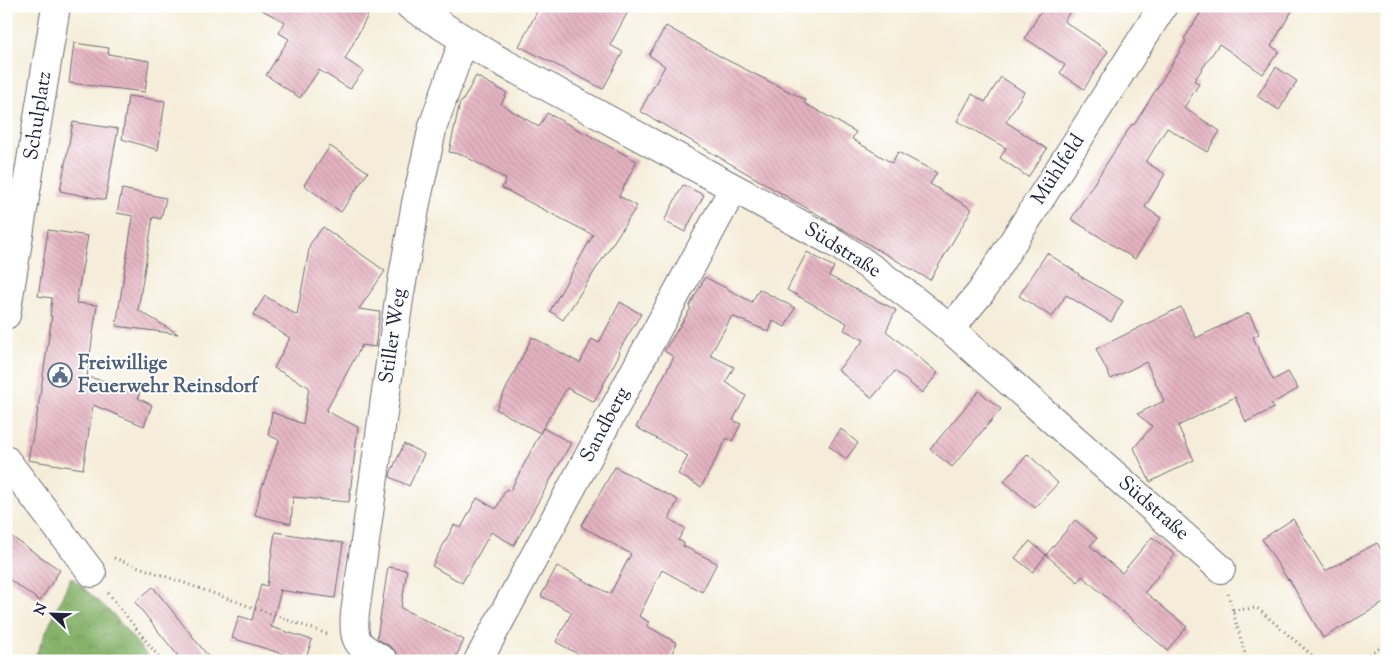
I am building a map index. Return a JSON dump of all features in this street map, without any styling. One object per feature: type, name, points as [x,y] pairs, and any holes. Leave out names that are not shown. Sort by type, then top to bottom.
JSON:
[{"type":"street","name":"Schulplatz","points":[[6,314],[56,6]]},
{"type":"street","name":"Südstraße","points":[[410,6],[466,41],[733,189],[835,243],[858,258],[910,296],[950,329],[1221,569]]},
{"type":"street","name":"Mühlfeld","points":[[950,329],[981,292],[1163,6]]},
{"type":"street","name":"Stiller Weg","points":[[355,638],[355,613],[399,299],[412,221],[432,126],[458,53],[466,41]]},
{"type":"street","name":"Sandberg","points":[[478,661],[733,189]]},
{"type":"street","points":[[6,460],[102,565]]},
{"type":"street","points":[[355,638],[360,646],[384,661]]},
{"type":"path","points":[[6,11],[20,6]]},
{"type":"path","points":[[102,565],[334,637],[355,638]]},
{"type":"path","points":[[102,565],[162,661]]},
{"type":"path","points":[[1221,569],[1247,661]]},
{"type":"path","points":[[1233,610],[1256,608],[1314,657],[1325,661]]},
{"type":"path","points":[[1356,661],[1387,644]]},
{"type":"green space","points":[[71,577],[112,613],[152,661],[33,661]]},
{"type":"building","points":[[254,6],[351,6],[368,15],[345,59],[363,71],[350,89],[319,70],[300,98],[266,75],[289,39],[279,33],[285,22]]},
{"type":"building","points":[[540,6],[631,6],[610,45],[623,52],[603,89],[519,46]]},
{"type":"building","points":[[1044,6],[1073,6],[1064,21],[1108,51],[1084,89],[1060,73],[1065,65],[1025,38]]},
{"type":"building","points":[[1205,6],[1295,6],[1271,46],[1279,51],[1263,74],[1219,44],[1194,81],[1199,84],[1184,108],[1220,131],[1207,152],[1167,128],[1146,162],[1165,174],[1145,207],[1161,218],[1135,259],[1071,219],[1132,124],[1134,125],[1186,41],[1184,39]]},
{"type":"building","points":[[666,26],[725,59],[806,100],[804,103],[856,132],[852,139],[892,163],[898,152],[937,173],[930,184],[972,209],[930,280],[640,111],[665,66],[649,55]]},
{"type":"building","points":[[74,43],[109,48],[108,54],[149,61],[145,92],[69,83]]},
{"type":"building","points":[[1276,67],[1297,81],[1279,110],[1257,96]]},
{"type":"building","points":[[476,76],[507,93],[501,104],[539,127],[547,113],[637,161],[619,196],[637,206],[563,320],[550,311],[593,235],[502,188],[506,179],[463,155],[449,152],[460,102],[462,102]]},
{"type":"building","points":[[1001,77],[1024,92],[1006,122],[1047,149],[1028,177],[1000,158],[1006,148],[957,121],[972,94],[985,102]]},
{"type":"building","points":[[128,96],[165,101],[158,150],[122,139]]},
{"type":"building","points":[[73,122],[118,129],[105,200],[60,191]]},
{"type":"building","points":[[330,146],[368,172],[341,212],[304,185]]},
{"type":"building","points":[[683,185],[704,195],[685,232],[664,221]]},
{"type":"building","points":[[122,189],[166,198],[161,219],[153,217],[138,310],[178,334],[116,326],[133,216],[117,213]]},
{"type":"building","points":[[323,227],[385,271],[359,309],[380,312],[375,347],[362,345],[326,411],[358,427],[349,502],[293,497],[291,524],[255,515],[261,490],[279,440],[268,435],[272,412],[303,424],[309,387],[274,368],[290,338],[253,315],[265,296],[297,315],[310,244]]},
{"type":"building","points":[[48,230],[88,236],[76,303],[97,305],[87,377],[140,389],[138,398],[152,405],[144,426],[93,405],[83,469],[28,460],[52,316],[50,316],[52,298],[38,296]]},
{"type":"building","points":[[807,252],[834,267],[829,276],[896,310],[886,331],[938,373],[922,393],[895,371],[872,398],[838,370],[864,340],[844,330],[847,323],[787,290]]},
{"type":"building","points":[[1047,253],[1078,275],[1123,301],[1111,322],[1066,295],[1052,317],[1019,296]]},
{"type":"building","points":[[705,277],[752,302],[759,289],[795,308],[785,327],[773,321],[769,332],[732,316],[710,355],[734,367],[726,382],[746,396],[733,420],[741,424],[732,441],[727,438],[701,487],[678,474],[688,456],[636,427],[674,357],[664,351],[691,308],[689,307]]},
{"type":"building","points":[[620,302],[641,314],[618,352],[620,353],[594,402],[567,388],[540,433],[496,409],[532,337],[580,363],[592,339],[599,343]]},
{"type":"building","points":[[1181,307],[1196,338],[1249,313],[1259,334],[1253,337],[1273,380],[1288,372],[1298,389],[1271,404],[1274,408],[1246,422],[1235,397],[1178,426],[1194,460],[1150,482],[1134,448],[1152,426],[1137,414],[1164,401],[1146,362],[1111,379],[1096,349]]},
{"type":"building","points":[[979,391],[1001,409],[952,467],[930,449]]},
{"type":"building","points":[[543,428],[571,443],[514,545],[491,532],[462,583],[432,566],[454,525],[461,528],[477,498],[496,509],[506,489],[510,491]]},
{"type":"building","points":[[841,429],[858,443],[846,459],[829,446]]},
{"type":"building","points":[[404,444],[424,454],[409,486],[390,477]]},
{"type":"building","points":[[1028,454],[1058,483],[1035,508],[1004,481]]},
{"type":"building","points":[[615,467],[678,500],[669,519],[685,528],[678,540],[684,543],[683,546],[717,563],[702,592],[662,570],[639,616],[649,622],[647,626],[677,643],[668,661],[591,661],[556,642],[572,612],[541,596],[557,566],[610,594],[631,554],[581,526]]},
{"type":"building","points":[[1293,519],[1325,571],[1377,543],[1387,558],[1387,601],[1323,638],[1289,579],[1262,539]]},
{"type":"building","points":[[1075,520],[1097,538],[1090,546],[1122,573],[1152,537],[1175,555],[1145,592],[1187,627],[1167,650],[1082,576],[1078,582],[1046,555]]},
{"type":"building","points":[[275,532],[343,543],[335,598],[281,590],[271,627],[312,640],[305,661],[232,638],[239,616],[252,620],[261,584],[267,586]]},
{"type":"building","points":[[6,533],[60,570],[40,601],[6,577]]},
{"type":"building","points":[[1030,541],[1046,555],[1033,572],[1015,558]]},
{"type":"building","points":[[388,567],[407,570],[401,608],[464,640],[454,661],[410,661],[398,655],[392,648],[377,638]]},
{"type":"building","points":[[153,587],[212,661],[182,661],[135,602]]},
{"type":"place","name":"Freiwillige Feuerwehr Reinsdorf","points":[[60,375]]}]
